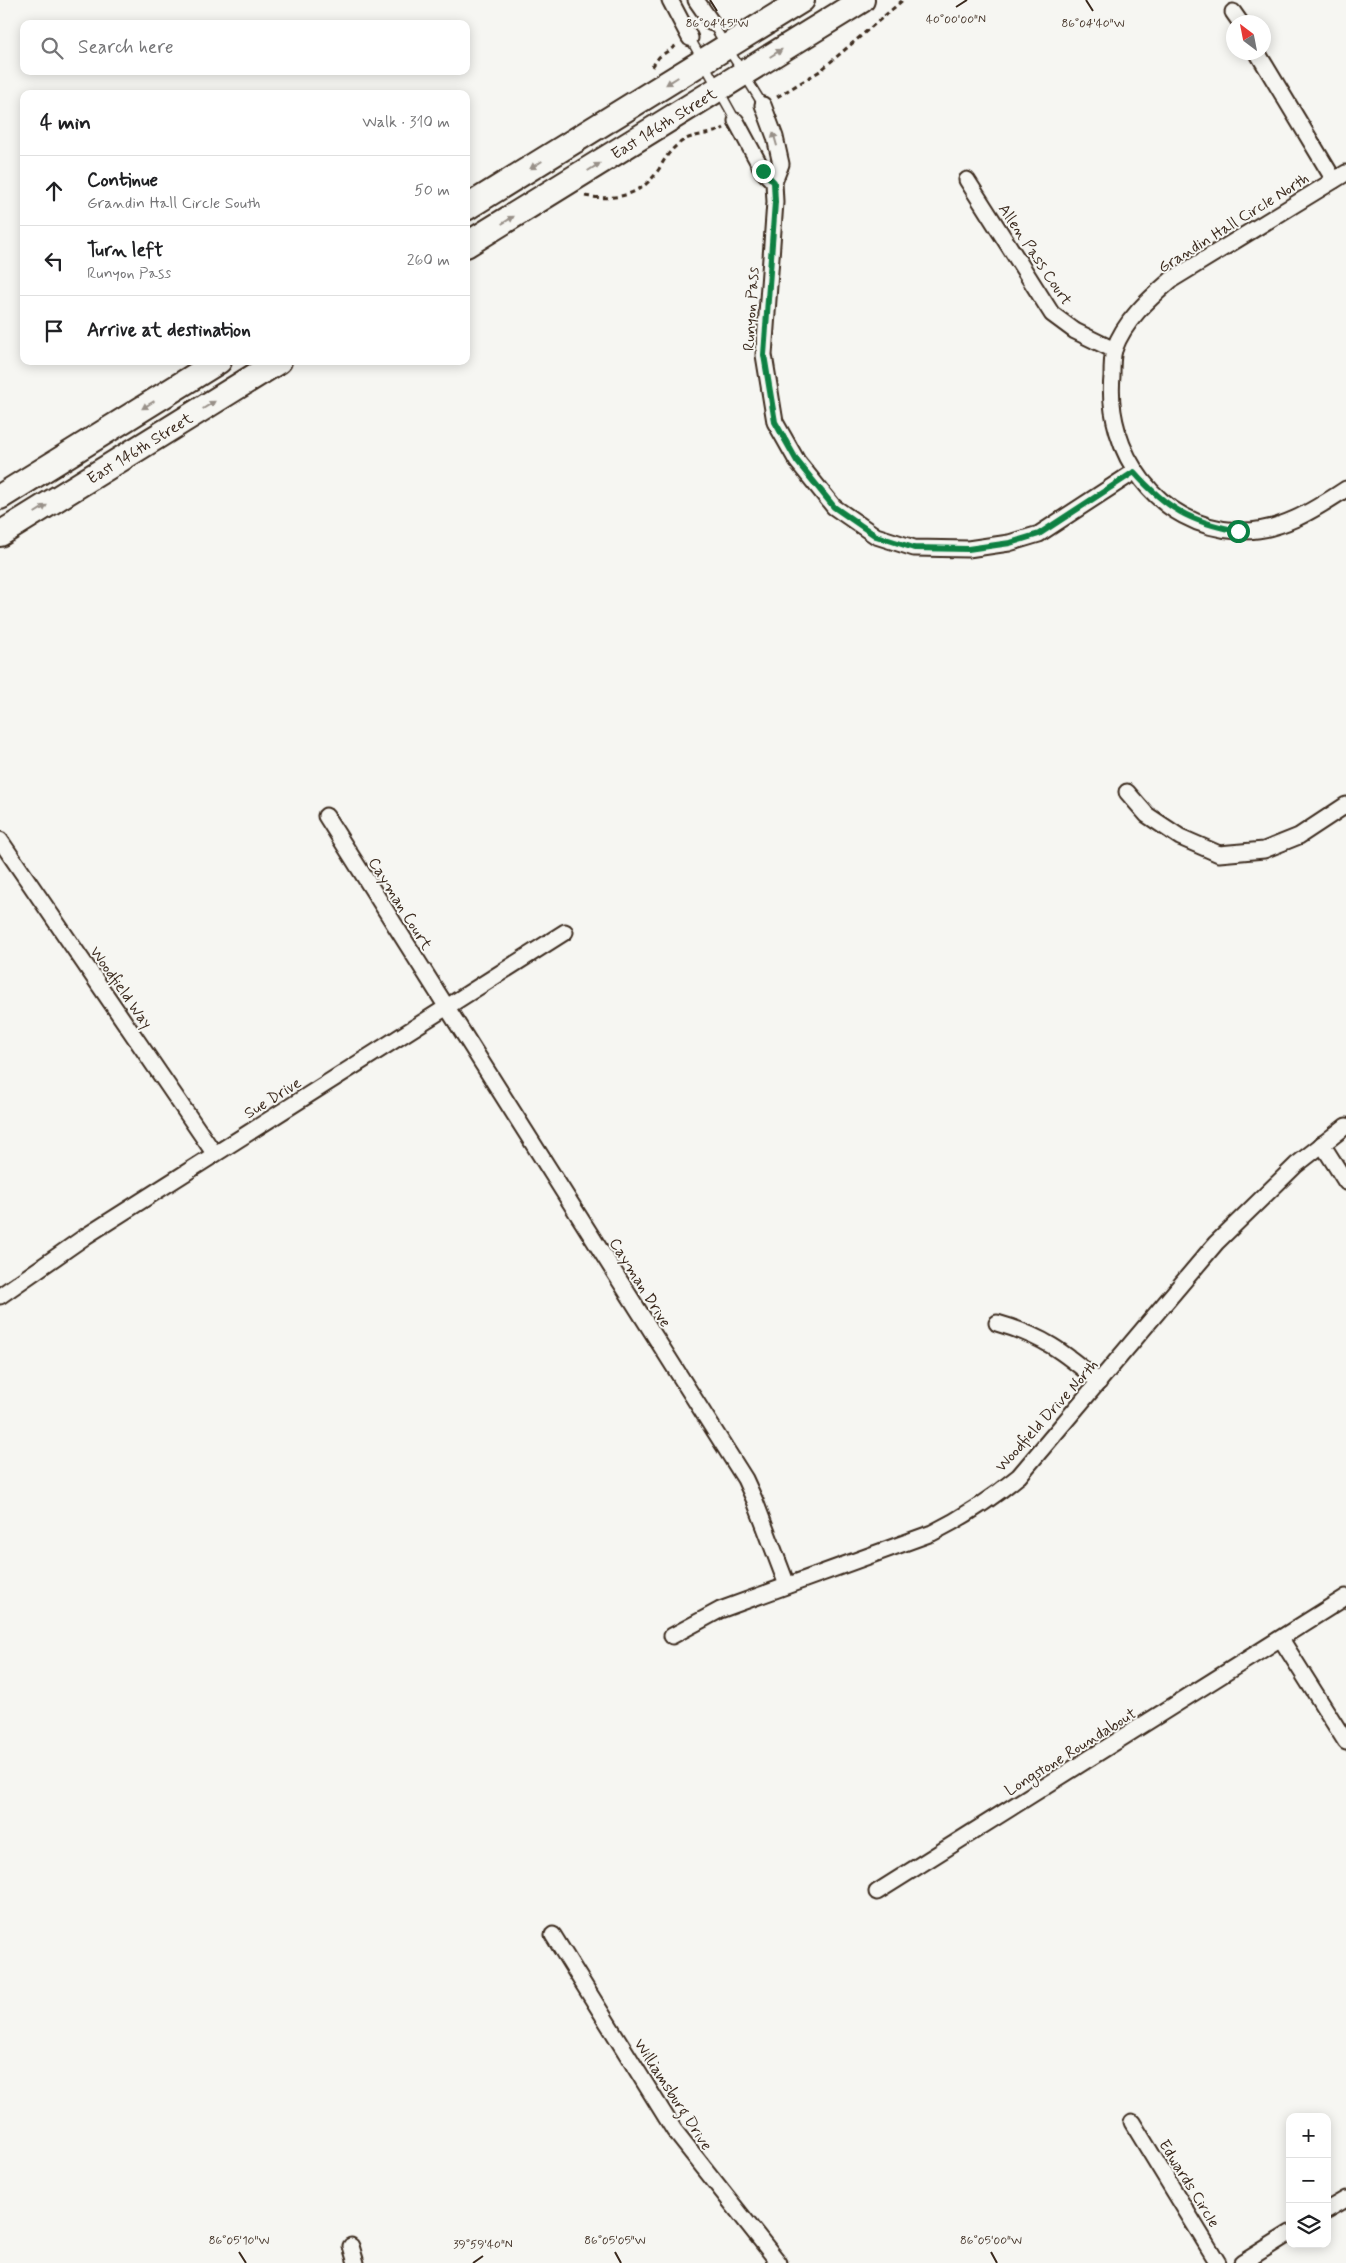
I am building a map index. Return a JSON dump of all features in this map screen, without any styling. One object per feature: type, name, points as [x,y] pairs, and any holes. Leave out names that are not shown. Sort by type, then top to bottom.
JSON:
[{"type":"main road","name":"East 146th Street","points":[[470,206],[802,0]]},
{"type":"main road","name":"East 146th Street","points":[[470,243],[862,0]]},
{"type":"main road","name":"East 146th Street","points":[[0,497],[213,365]]},
{"type":"main road","name":"East 146th Street","points":[[0,534],[273,365]]},
{"type":"street","points":[[670,0],[690,38]]},
{"type":"street","points":[[696,0],[712,23]]},
{"type":"street","points":[[1263,60],[1340,176]]},
{"type":"street","name":"Runyon Pass","points":[[769,102],[781,164],[774,182],[775,202],[764,355],[775,422],[797,461],[834,507],[876,536],[914,548],[968,549],[1010,543],[1039,534],[1134,472]]},
{"type":"street","points":[[733,123],[763,171],[774,182]]},
{"type":"street","name":"Grandin Hall Circle North","points":[[1340,176],[1171,280],[1137,313],[1114,350],[1111,410],[1116,432],[1134,472],[1153,493],[1183,515],[1208,525],[1238,531],[1271,527],[1312,511],[1346,489]]},
{"type":"street","name":"Allen Pass Court","points":[[967,180],[1052,314],[1075,330],[1114,350]]},
{"type":"street","points":[[1127,792],[1147,815],[1180,837],[1219,854],[1264,850],[1299,836],[1346,805]]},
{"type":"street","name":"Cayman Court","points":[[326,816],[447,1008]]},
{"type":"street","name":"Woodfield Way","points":[[0,840],[214,1153]]},
{"type":"street","name":"Sue Drive","points":[[0,1296],[86,1236],[214,1153],[565,932]]},
{"type":"street","name":"Cayman Drive","points":[[447,1008],[745,1479],[787,1584]]},
{"type":"street","name":"Woodfield Drive North","points":[[672,1636],[720,1610],[787,1584],[932,1533],[980,1507],[1019,1476],[1216,1243],[1257,1201],[1322,1144],[1346,1126]]},
{"type":"street","points":[[1322,1144],[1346,1182]]},
{"type":"street","points":[[997,1323],[1025,1331],[1051,1343],[1099,1382]]},
{"type":"street","name":"Longstone Roundabout","points":[[877,1892],[1346,1598]]},
{"type":"street","points":[[1281,1639],[1346,1742]]},
{"type":"street","name":"Williamsburg Drive","points":[[553,1935],[674,2130],[779,2263]]},
{"type":"street","name":"Edwards Circle","points":[[1132,2122],[1218,2263]]},
{"type":"street","points":[[1331,2207],[1346,2198]]},
{"type":"street","points":[[1242,2263],[1286,2236]]},
{"type":"street","points":[[351,2246],[356,2263]]},
{"type":"lane","points":[[712,23],[744,74],[769,102]]},
{"type":"lane","points":[[690,38],[719,89],[733,123]]},
{"type":"path","points":[[769,102],[820,71],[903,0]]},
{"type":"path","points":[[578,197],[613,199],[630,194],[649,180],[666,156],[680,143],[694,136],[716,133],[733,123]]},
{"type":"route","points":[[763,171],[774,182],[775,202],[764,355],[775,422],[797,461],[834,507],[876,536],[914,548],[968,549],[1010,543],[1039,534],[1134,472],[1153,493],[1183,515],[1217,527],[1238,531]]}]
